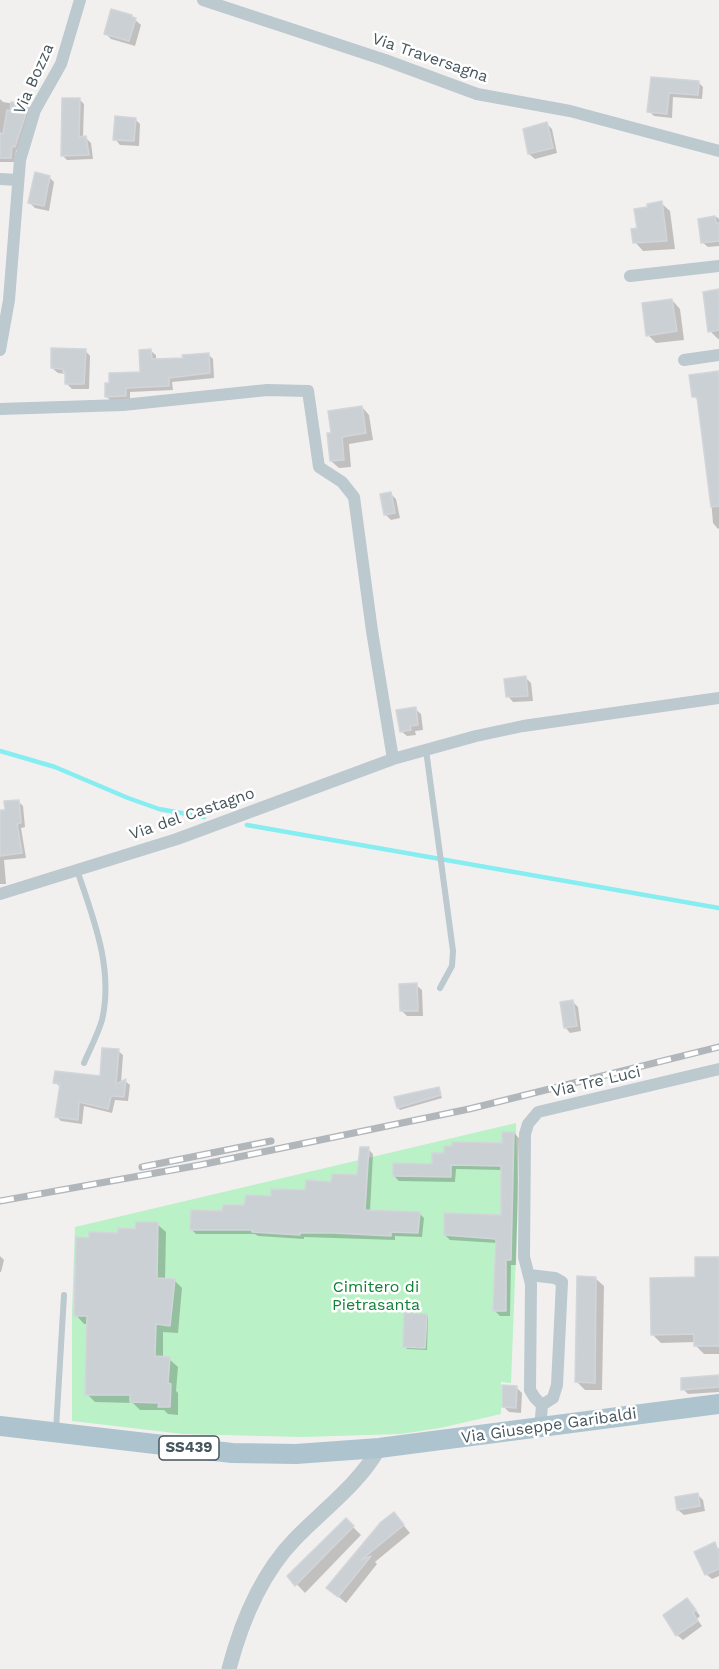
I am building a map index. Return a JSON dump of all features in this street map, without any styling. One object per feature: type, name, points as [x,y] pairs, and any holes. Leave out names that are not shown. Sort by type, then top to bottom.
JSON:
[{"type":"main road","name":"Via Giuseppe Garibaldi","points":[[379,1448],[719,1404]]},
{"type":"main road","name":"SS439","points":[[0,1426],[232,1453],[296,1454],[379,1448]]},
{"type":"street","name":"Via Bozza","points":[[0,350],[9,300],[20,160],[35,110],[61,64],[80,0]]},
{"type":"street","name":"Via Traversagna","points":[[203,0],[385,60],[477,94],[570,111],[719,151]]},
{"type":"street","points":[[0,179],[18,180]]},
{"type":"street","points":[[630,276],[719,266]]},
{"type":"street","points":[[684,360],[719,355]]},
{"type":"street","points":[[0,409],[123,405],[267,390],[308,391],[319,467],[342,482],[354,497],[370,619],[393,759]]},
{"type":"street","name":"Via del Castagno","points":[[0,894],[177,838],[393,759],[476,736],[523,726],[719,698]]},
{"type":"street","name":"Via Tre Luci","points":[[542,1405],[530,1390],[531,1284],[524,1257],[525,1134],[528,1124],[538,1112],[719,1069]]},
{"type":"street","points":[[529,1275],[555,1278],[562,1282],[557,1385],[553,1398],[542,1405],[537,1429]]},
{"type":"street","points":[[229,1669],[244,1621],[273,1567],[293,1541],[364,1470],[379,1448]]},
{"type":"lane","points":[[426,750],[453,951],[452,966],[440,988]]},
{"type":"lane","points":[[77,869],[100,942],[106,981],[102,1020],[84,1063]]},
{"type":"lane","points":[[56,1433],[64,1295]]},
{"type":"green space","name":"Cimitero di Pietrasanta","points":[[516,1123],[518,1202],[511,1383],[501,1382],[501,1414],[401,1434],[302,1437],[183,1434],[72,1421],[75,1227]]},
{"type":"building","points":[[111,9],[136,18],[129,41],[104,34]]},
{"type":"building","points":[[651,77],[699,81],[698,95],[669,93],[667,114],[647,112]]},
{"type":"building","points":[[62,98],[80,98],[79,137],[86,136],[89,155],[61,156]]},
{"type":"building","points":[[11,102],[29,104],[15,147],[12,146],[11,158],[0,158],[0,133],[3,134],[7,110],[10,111]]},
{"type":"building","points":[[115,116],[136,118],[134,141],[113,140]]},
{"type":"building","points":[[547,122],[553,148],[528,154],[523,129]]},
{"type":"building","points":[[35,172],[50,176],[44,206],[28,203]]},
{"type":"building","points":[[662,201],[667,241],[633,243],[631,229],[637,228],[634,209]]},
{"type":"building","points":[[715,216],[716,223],[719,223],[719,241],[701,243],[698,219]]},
{"type":"building","points":[[719,289],[719,330],[708,332],[703,292]]},
{"type":"building","points":[[672,299],[677,331],[646,336],[642,303]]},
{"type":"building","points":[[51,348],[86,349],[84,384],[65,384],[63,369],[51,368]]},
{"type":"building","points":[[151,349],[152,359],[183,358],[182,355],[209,353],[210,373],[169,378],[169,386],[126,388],[126,396],[105,397],[105,383],[109,383],[109,373],[140,372],[139,350]]},
{"type":"building","points":[[719,371],[719,506],[711,507],[697,397],[692,397],[689,375]]},
{"type":"building","points":[[362,406],[366,433],[342,437],[344,460],[330,461],[327,433],[331,433],[328,411]]},
{"type":"building","points":[[391,492],[395,513],[384,515],[380,494]]},
{"type":"building","points":[[526,676],[528,696],[506,697],[504,679]]},
{"type":"building","points":[[416,707],[418,725],[410,726],[411,730],[400,732],[396,710]]},
{"type":"building","points":[[19,800],[21,823],[17,824],[22,853],[0,856],[0,810],[5,810],[4,801]]},
{"type":"building","points":[[417,983],[418,1011],[400,1011],[399,984]]},
{"type":"building","points":[[573,1000],[577,1026],[564,1028],[560,1002]]},
{"type":"building","points":[[102,1048],[119,1049],[116,1084],[126,1079],[124,1097],[111,1096],[108,1109],[79,1102],[78,1120],[55,1117],[60,1084],[53,1083],[55,1071],[100,1076]]},
{"type":"building","points":[[439,1087],[441,1095],[397,1108],[394,1097]]},
{"type":"building","points":[[502,1132],[514,1132],[511,1260],[506,1260],[506,1311],[493,1311],[496,1239],[444,1235],[444,1213],[501,1215],[501,1166],[451,1165],[451,1177],[393,1176],[393,1163],[432,1164],[432,1153],[444,1153],[444,1146],[452,1146],[452,1142],[502,1143]]},
{"type":"building","points":[[360,1147],[369,1147],[365,1210],[420,1212],[418,1233],[391,1232],[391,1236],[333,1233],[300,1233],[300,1235],[252,1232],[252,1230],[190,1230],[191,1210],[222,1211],[223,1205],[244,1205],[246,1195],[271,1196],[271,1189],[305,1190],[306,1180],[331,1182],[332,1174],[357,1175]]},
{"type":"building","points":[[136,1222],[158,1222],[157,1278],[175,1279],[170,1326],[156,1324],[155,1356],[170,1357],[168,1383],[171,1384],[170,1407],[158,1407],[159,1403],[130,1402],[130,1395],[85,1395],[87,1316],[74,1316],[76,1237],[89,1238],[89,1232],[118,1233],[118,1228],[135,1229]]},
{"type":"building","points":[[695,1257],[719,1257],[719,1346],[694,1346],[694,1334],[651,1335],[650,1278],[695,1277]]},
{"type":"building","points":[[577,1276],[596,1277],[595,1383],[575,1382]]},
{"type":"building","points":[[404,1313],[427,1314],[425,1348],[403,1347]]},
{"type":"building","points":[[719,1375],[719,1387],[681,1390],[681,1378]]},
{"type":"building","points":[[502,1385],[517,1386],[516,1408],[502,1407]]},
{"type":"building","points":[[698,1493],[700,1506],[677,1510],[675,1497]]},
{"type":"building","points":[[394,1512],[404,1525],[361,1560],[371,1556],[338,1597],[326,1588],[381,1522]]},
{"type":"building","points":[[346,1518],[354,1526],[295,1586],[287,1576]]},
{"type":"building","points":[[715,1542],[719,1554],[719,1569],[705,1575],[694,1552]]},
{"type":"building","points":[[687,1598],[696,1610],[693,1613],[698,1621],[676,1636],[663,1615]]},
{"type":"waterway","points":[[0,751],[55,767],[159,809],[204,817]]},
{"type":"waterway","points":[[247,825],[719,908]]},
{"type":"railway","points":[[0,1201],[200,1165],[469,1109],[719,1047]]},
{"type":"railway","points":[[142,1167],[271,1141]]}]
